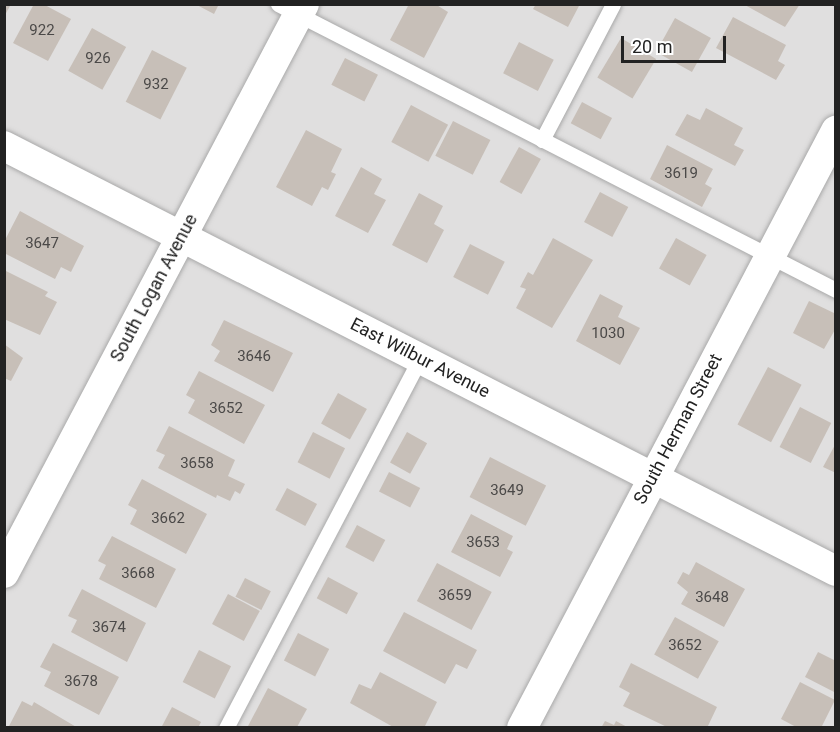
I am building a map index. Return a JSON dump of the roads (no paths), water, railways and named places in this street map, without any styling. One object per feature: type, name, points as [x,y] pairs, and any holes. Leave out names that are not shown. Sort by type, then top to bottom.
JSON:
[{"type":"street","name":"South Logan Avenue","points":[[4,573],[181,237],[293,8]]},
{"type":"street","name":"South Herman Street","points":[[522,728],[836,131]]},
{"type":"street","name":"East Wilbur Avenue","points":[[4,146],[836,571]]},
{"type":"lane","points":[[542,140],[613,4]]},
{"type":"lane","points":[[293,8],[542,140],[836,290]]},
{"type":"lane","points":[[226,728],[420,358]]}]
